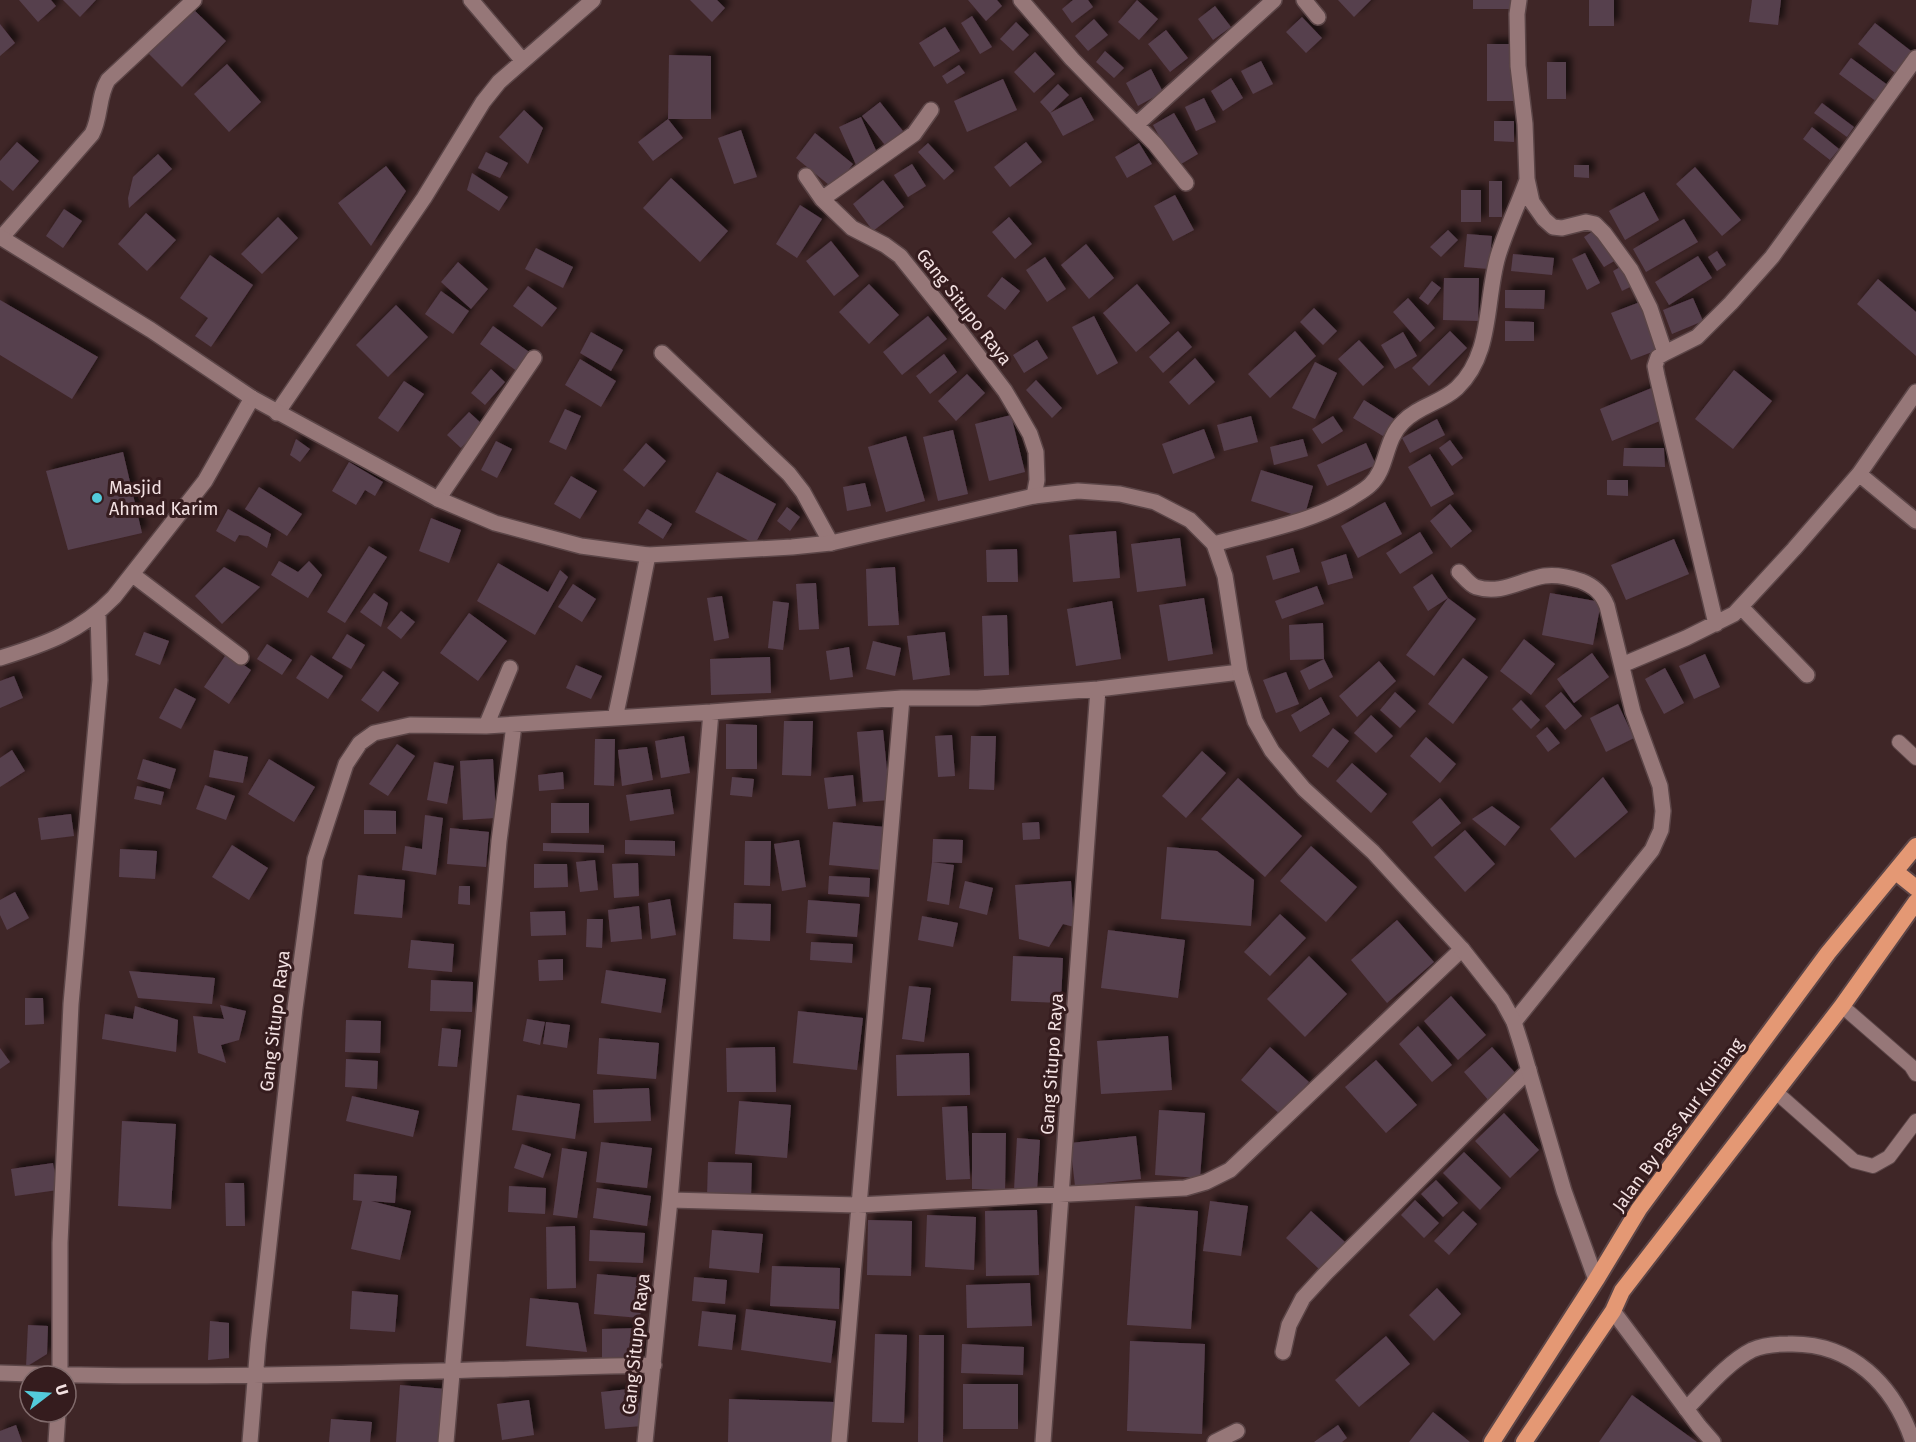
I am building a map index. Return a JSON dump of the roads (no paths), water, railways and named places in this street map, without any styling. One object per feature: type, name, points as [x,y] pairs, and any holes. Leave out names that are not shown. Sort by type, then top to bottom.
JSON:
[{"type":"highway","name":"Jalan By Pass Aur Kuniang","points":[[1492,1442],[1639,1209],[1828,953],[1916,846]]},
{"type":"highway","points":[[1896,872],[1916,888]]},
{"type":"highway","points":[[1524,1442],[1613,1311],[1622,1292],[1777,1093],[1916,902]]},
{"type":"street","points":[[194,0],[108,80],[102,89],[100,113],[92,134],[1,237],[151,330],[277,413],[438,499],[495,523],[581,546],[648,555],[831,543],[1034,496],[1078,490],[1155,502],[1190,520],[1214,544],[1225,576],[1240,672],[1255,721],[1272,751],[1304,789],[1372,852],[1462,949],[1502,1000],[1514,1022],[1564,1191],[1596,1280]]},
{"type":"street","points":[[471,0],[523,61]]},
{"type":"street","points":[[277,413],[424,198],[483,102],[499,82],[593,0]]},
{"type":"street","points":[[1022,0],[1072,59],[1155,144],[1186,183]]},
{"type":"street","points":[[1136,125],[1274,0]]},
{"type":"street","points":[[1304,0],[1318,17]]},
{"type":"street","points":[[1519,0],[1518,66],[1525,124],[1527,179],[1532,202],[1544,219],[1553,226],[1562,228],[1586,222],[1595,224],[1604,233],[1631,270],[1650,308],[1665,352]]},
{"type":"street","points":[[1716,624],[1657,376],[1655,366],[1658,357],[1697,337],[1773,257],[1916,58]]},
{"type":"street","points":[[822,199],[914,134],[931,110]]},
{"type":"street","name":"Gang Situpo Raya","points":[[806,176],[822,199],[852,228],[885,245],[900,256],[1005,391],[1030,434],[1036,452],[1037,480],[1034,496]]},
{"type":"street","points":[[1214,544],[1318,515],[1335,508],[1370,486],[1380,472],[1391,437],[1402,422],[1416,411],[1456,389],[1471,370],[1480,350],[1488,320],[1498,257],[1527,179]]},
{"type":"street","points":[[663,353],[789,474],[831,543]]},
{"type":"street","points":[[438,499],[534,358]]},
{"type":"street","points":[[1622,665],[1716,624],[1741,608],[1859,474],[1916,392]]},
{"type":"street","points":[[0,658],[40,646],[72,631],[98,614],[133,575],[205,481],[252,398]]},
{"type":"street","points":[[1859,474],[1916,521]]},
{"type":"street","points":[[615,718],[627,669],[648,555]]},
{"type":"street","points":[[1459,572],[1474,587],[1493,590],[1504,589],[1544,576],[1559,575],[1596,588],[1607,606],[1633,712],[1660,786],[1663,811],[1661,830],[1652,850],[1514,1022]]},
{"type":"street","points":[[133,575],[241,657]]},
{"type":"street","points":[[1741,608],[1807,675]]},
{"type":"street","points":[[60,1364],[60,1242],[71,1004],[100,680],[98,614]]},
{"type":"street","points":[[486,726],[510,668]]},
{"type":"street","name":"Gang Situpo Raya","points":[[250,1442],[295,1008],[315,859],[346,764],[360,743],[374,733],[410,725],[514,725],[902,698],[978,698],[1098,689],[1240,672]]},
{"type":"street","name":"Gang Situpo Raya","points":[[1043,1442],[1098,689]]},
{"type":"street","points":[[839,1442],[902,698]]},
{"type":"street","name":"Gang Situpo Raya","points":[[645,1442],[670,1200],[711,712]]},
{"type":"street","points":[[446,1442],[499,842],[514,725]]},
{"type":"street","points":[[670,1200],[858,1205],[1185,1188],[1206,1182],[1230,1170],[1462,949]]},
{"type":"street","points":[[1282,1352],[1289,1324],[1303,1298],[1529,1070]]},
{"type":"street","points":[[1613,1311],[1713,1442]]},
{"type":"street","points":[[1686,1409],[1737,1360],[1753,1349],[1773,1345],[1802,1344],[1839,1352],[1866,1369],[1893,1397],[1911,1435]]},
{"type":"street","points":[[78,1376],[654,1365]]},
{"type":"street","points":[[0,1374],[18,1375]]},
{"type":"street","points":[[1911,1435],[1916,1412]]},
{"type":"street","points":[[56,1442],[57,1424]]},
{"type":"street","points":[[1215,1442],[1238,1431]]},
{"type":"lane","points":[[1899,742],[1916,758]]},
{"type":"lane","points":[[1842,1006],[1911,1066],[1916,1074]]},
{"type":"lane","points":[[1777,1093],[1854,1161],[1873,1166],[1889,1157],[1916,1121]]},
{"type":"place","name":"Masjid Ahmad Karim","points":[[97,498]]}]
